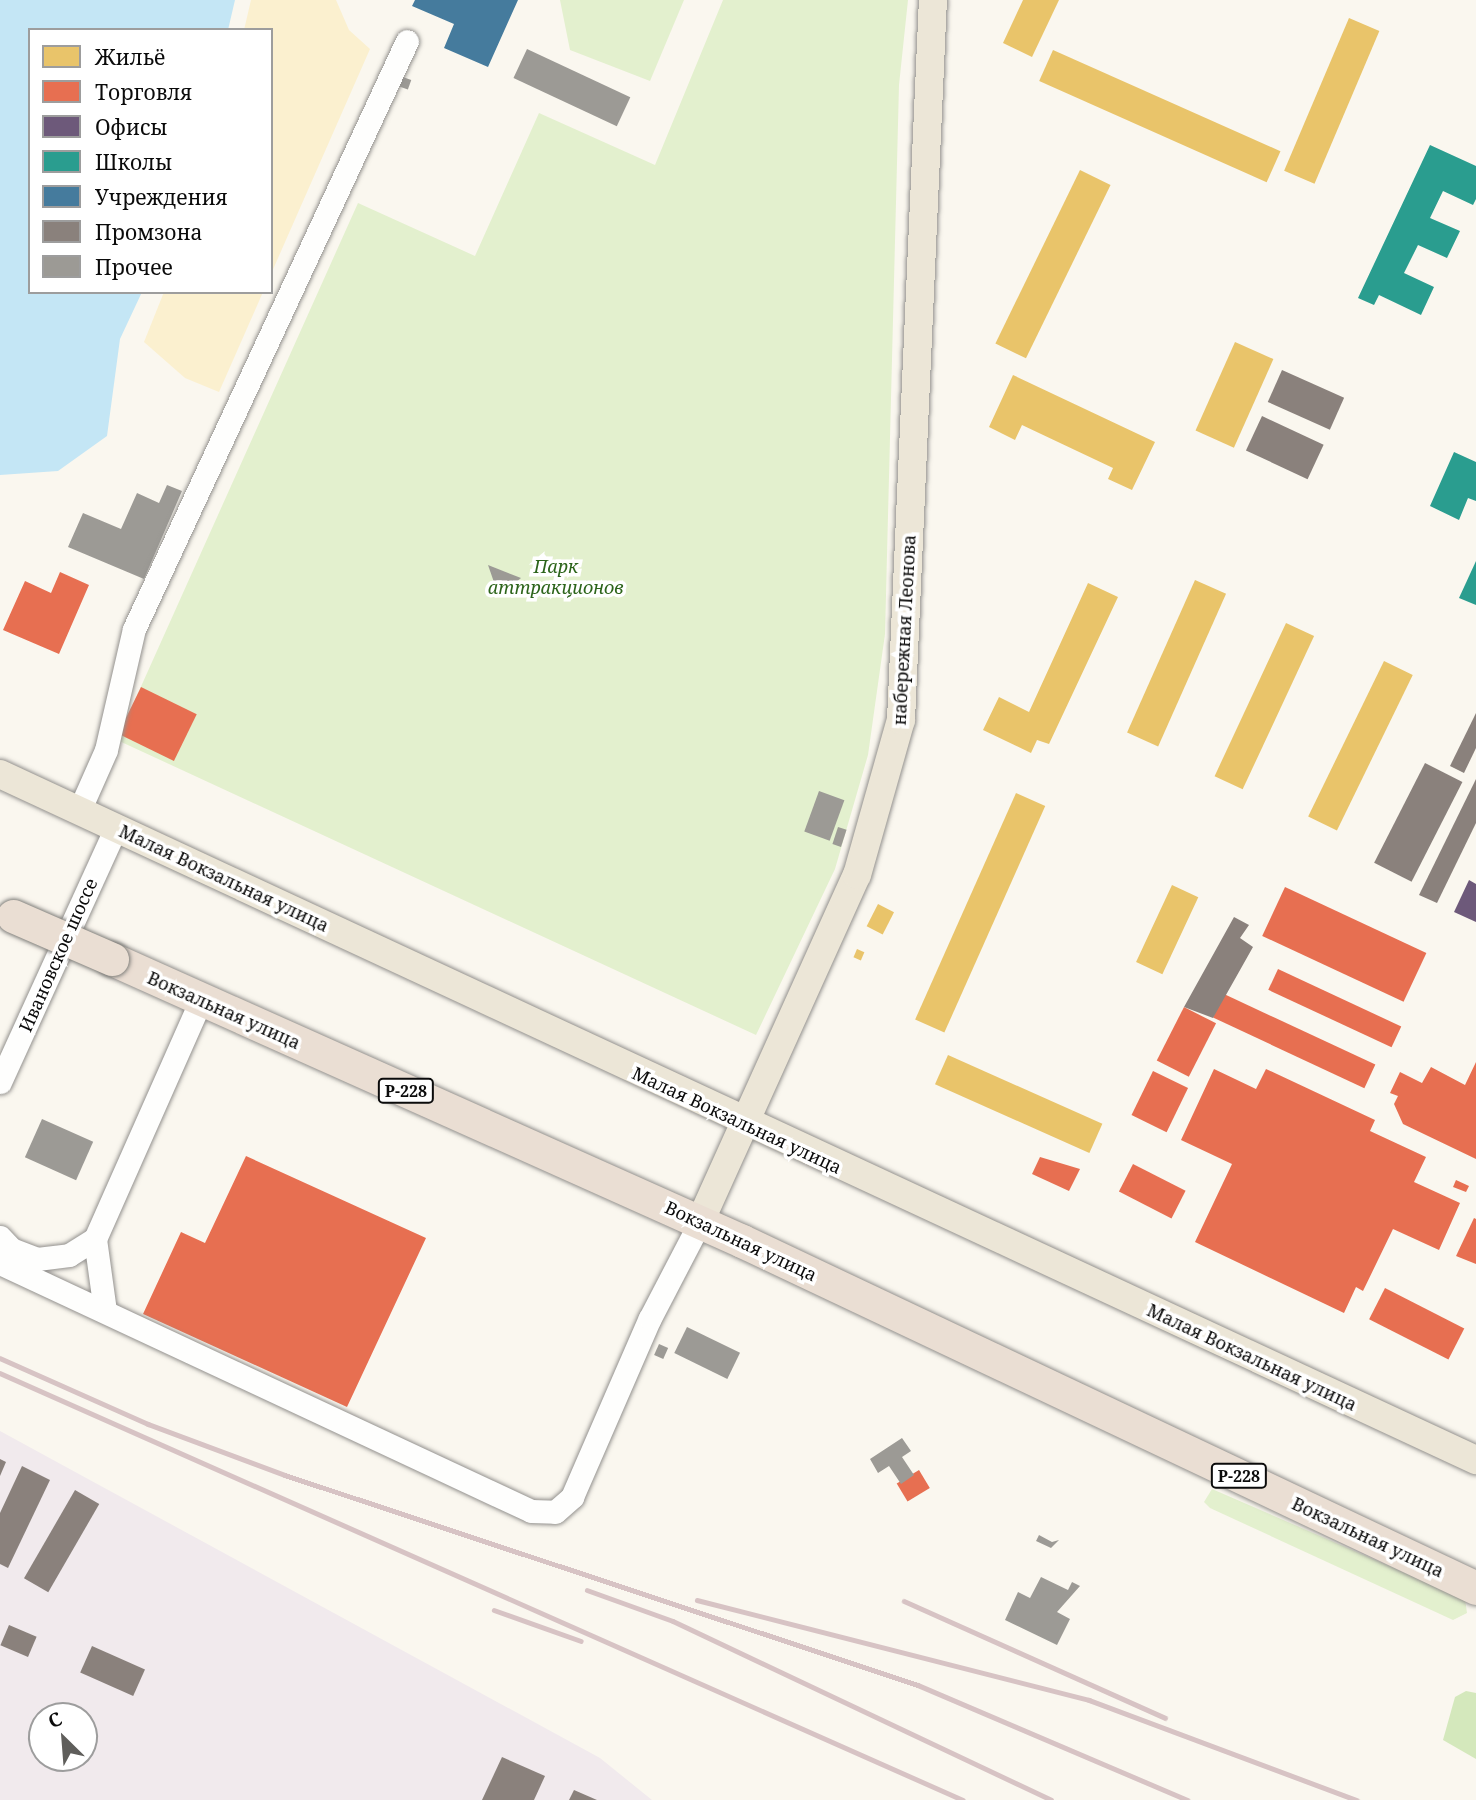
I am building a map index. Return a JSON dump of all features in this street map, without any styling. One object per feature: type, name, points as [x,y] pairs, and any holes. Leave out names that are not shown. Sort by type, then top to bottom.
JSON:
[{"type":"highway","name":"Вокзальная улица","points":[[7,913],[701,1222],[1476,1588]]},
{"type":"main road","name":"набережная Леонова","points":[[701,1222],[857,875],[901,720],[933,0]]},
{"type":"main road","name":"Малая Вокзальная улица","points":[[0,774],[746,1126],[1476,1460]]},
{"type":"street","points":[[79,811],[106,750],[134,629],[407,41]]},
{"type":"street","name":"Ивановское шоссе","points":[[0,1082],[116,827]]},
{"type":"street","points":[[105,1311],[95,1239],[201,1000]]},
{"type":"street","points":[[0,1262],[531,1511],[555,1512],[572,1497],[650,1318],[701,1222]]},
{"type":"street","points":[[0,1237],[11,1249],[37,1259],[69,1255],[95,1239]]},
{"type":"shaded area","points":[[0,1431],[600,1758],[652,1800],[0,1800]]},
{"type":"green space","points":[[560,0],[684,0],[650,81],[570,50]]},
{"type":"green space","name":"Парк аттракционов","points":[[723,0],[908,0],[899,85],[885,634],[868,755],[835,869],[756,1035],[117,740],[358,203],[475,256],[539,113],[655,165]]},
{"type":"green space","points":[[1212,1489],[1465,1599],[1467,1613],[1453,1620],[1210,1508],[1204,1502]]},
{"type":"green space","points":[[1466,1691],[1476,1693],[1476,1759],[1443,1740],[1455,1697]]},
{"type":"sand","points":[[251,0],[336,0],[349,30],[370,49],[273,269],[273,28],[244,28]]},
{"type":"sand","points":[[163,294],[262,294],[219,392],[185,378],[144,342]]},
{"type":"water","points":[[0,0],[235,0],[228,28],[28,28],[28,294],[141,294],[120,339],[107,436],[58,471],[0,475]]},
{"type":"building: Жильё","points":[[1023,0],[1059,0],[1032,57],[1003,43]]},
{"type":"building: Жильё","points":[[1349,18],[1379,31],[1315,184],[1284,171]]},
{"type":"building: Жильё","points":[[1053,50],[1280,151],[1267,182],[1039,81]]},
{"type":"building: Жильё","points":[[1080,170],[1111,185],[1026,358],[995,343]]},
{"type":"building: Жильё","points":[[1235,342],[1273,359],[1234,448],[1196,431]]},
{"type":"building: Жильё","points":[[1013,375],[1155,442],[1132,490],[1108,479],[1113,468],[1022,425],[1015,440],[989,427]]},
{"type":"building: Жильё","points":[[1195,580],[1226,594],[1158,746],[1127,733]]},
{"type":"building: Жильё","points":[[1088,583],[1118,597],[1049,744],[1037,740],[1031,753],[983,730],[999,697],[1029,712]]},
{"type":"building: Жильё","points":[[1286,623],[1314,636],[1243,789],[1215,776]]},
{"type":"building: Жильё","points":[[1384,661],[1413,675],[1337,831],[1308,816]]},
{"type":"building: Жильё","points":[[1016,793],[1045,806],[944,1033],[915,1020]]},
{"type":"building: Жильё","points":[[1172,885],[1198,897],[1162,974],[1136,962]]},
{"type":"building: Жильё","points":[[878,904],[894,912],[883,934],[867,926]]},
{"type":"building: Жильё","points":[[857,949],[864,952],[861,960],[853,957]]},
{"type":"building: Жильё","points":[[948,1055],[1102,1124],[1089,1153],[935,1084]]},
{"type":"building: Торговля","points":[[60,572],[89,585],[59,654],[3,630],[25,581],[51,593]]},
{"type":"building: Торговля","points":[[141,687],[197,714],[174,761],[118,734]]},
{"type":"building: Торговля","points":[[1285,887],[1426,953],[1404,1002],[1262,936]]},
{"type":"building: Торговля","points":[[1278,969],[1401,1026],[1392,1047],[1268,990]]},
{"type":"building: Торговля","points":[[1224,994],[1375,1065],[1364,1088],[1213,1018]]},
{"type":"building: Торговля","points":[[1184,1007],[1216,1023],[1189,1077],[1157,1060]]},
{"type":"building: Торговля","points":[[1476,1062],[1476,1159],[1403,1124],[1394,1104],[1398,1096],[1390,1093],[1400,1072],[1422,1083],[1431,1067],[1465,1085]]},
{"type":"building: Торговля","points":[[1214,1069],[1256,1089],[1266,1069],[1375,1120],[1370,1131],[1426,1157],[1414,1182],[1460,1203],[1439,1250],[1393,1229],[1363,1291],[1356,1287],[1344,1313],[1195,1242],[1232,1164],[1181,1140]]},
{"type":"building: Торговля","points":[[1153,1071],[1188,1088],[1167,1132],[1132,1115]]},
{"type":"building: Торговля","points":[[246,1156],[426,1238],[347,1407],[143,1314],[181,1232],[205,1243]]},
{"type":"building: Торговля","points":[[1040,1157],[1080,1169],[1069,1191],[1032,1174]]},
{"type":"building: Торговля","points":[[1133,1164],[1186,1191],[1171,1218],[1119,1192]]},
{"type":"building: Торговля","points":[[1456,1180],[1469,1186],[1466,1192],[1453,1187]]},
{"type":"building: Торговля","points":[[1474,1218],[1476,1219],[1476,1264],[1456,1256]]},
{"type":"building: Торговля","points":[[1385,1288],[1464,1328],[1448,1360],[1369,1319]]},
{"type":"building: Торговля","points":[[919,1470],[930,1488],[908,1501],[897,1483]]},
{"type":"building: Офисы","points":[[1469,880],[1476,884],[1476,922],[1454,912]]},
{"type":"building: Школы","points":[[1430,145],[1476,166],[1476,199],[1473,205],[1443,191],[1430,218],[1460,231],[1447,258],[1418,245],[1404,273],[1434,287],[1421,315],[1379,295],[1374,305],[1358,298]]},
{"type":"building: Школы","points":[[1454,452],[1476,462],[1476,501],[1468,498],[1459,520],[1430,506]]},
{"type":"building: Школы","points":[[1476,561],[1476,605],[1459,598]]},
{"type":"building: Учреждения","points":[[415,0],[518,0],[488,67],[444,48],[454,24],[412,6]]},
{"type":"building: Промзона","points":[[1282,370],[1344,398],[1330,430],[1268,402]]},
{"type":"building: Промзона","points":[[1262,416],[1324,445],[1308,479],[1246,450]]},
{"type":"building: Промзона","points":[[1476,713],[1476,748],[1464,773],[1450,766]]},
{"type":"building: Промзона","points":[[1425,763],[1462,782],[1412,882],[1374,863]]},
{"type":"building: Промзона","points":[[1476,779],[1476,823],[1437,903],[1419,895]]},
{"type":"building: Промзона","points":[[1234,917],[1249,925],[1240,938],[1253,947],[1213,1018],[1184,1007]]},
{"type":"building: Промзона","points":[[0,1459],[6,1462],[0,1476]]},
{"type":"building: Промзона","points":[[22,1466],[50,1480],[8,1568],[0,1564],[0,1513]]},
{"type":"building: Промзона","points":[[75,1490],[99,1504],[48,1592],[24,1578]]},
{"type":"building: Промзона","points":[[9,1625],[37,1637],[28,1657],[0,1645]]},
{"type":"building: Промзона","points":[[92,1646],[145,1670],[133,1696],[80,1672]]},
{"type":"building: Промзона","points":[[502,1757],[545,1776],[534,1800],[482,1800]]},
{"type":"building: Промзона","points":[[574,1790],[597,1800],[569,1800]]},
{"type":"building: Прочее","points":[[527,49],[630,97],[617,126],[513,78]]},
{"type":"building: Прочее","points":[[400,76],[411,80],[408,90],[397,85]]},
{"type":"building: Прочее","points":[[167,485],[182,491],[144,579],[68,547],[83,513],[121,529],[137,493],[159,503]]},
{"type":"building: Прочее","points":[[488,565],[521,578],[509,588],[496,588]]},
{"type":"building: Прочее","points":[[819,791],[844,800],[830,841],[804,831]]},
{"type":"building: Прочее","points":[[838,827],[847,830],[841,847],[832,844]]},
{"type":"building: Прочее","points":[[42,1119],[93,1142],[76,1180],[25,1157]]},
{"type":"building: Прочее","points":[[687,1327],[740,1353],[727,1379],[674,1353]]},
{"type":"building: Прочее","points":[[659,1344],[668,1348],[663,1359],[654,1355]]},
{"type":"building: Прочее","points":[[902,1438],[911,1451],[902,1457],[914,1475],[901,1484],[889,1466],[878,1473],[870,1459]]},
{"type":"building: Прочее","points":[[1039,1535],[1052,1542],[1059,1540],[1051,1548],[1036,1541]]},
{"type":"building: Прочее","points":[[1041,1577],[1068,1590],[1072,1582],[1080,1586],[1057,1612],[1070,1619],[1057,1645],[1005,1620],[1018,1592],[1030,1598]]},
{"type":"railway","points":[[0,1358],[148,1424],[285,1475],[918,1685],[1187,1800]]},
{"type":"railway","points":[[0,1373],[963,1800]]},
{"type":"railway","points":[[587,1590],[673,1621],[1051,1800]]},
{"type":"railway","points":[[697,1600],[1089,1700],[1357,1800]]},
{"type":"railway","points":[[904,1601],[1165,1718]]},
{"type":"railway","points":[[494,1610],[581,1641]]}]
